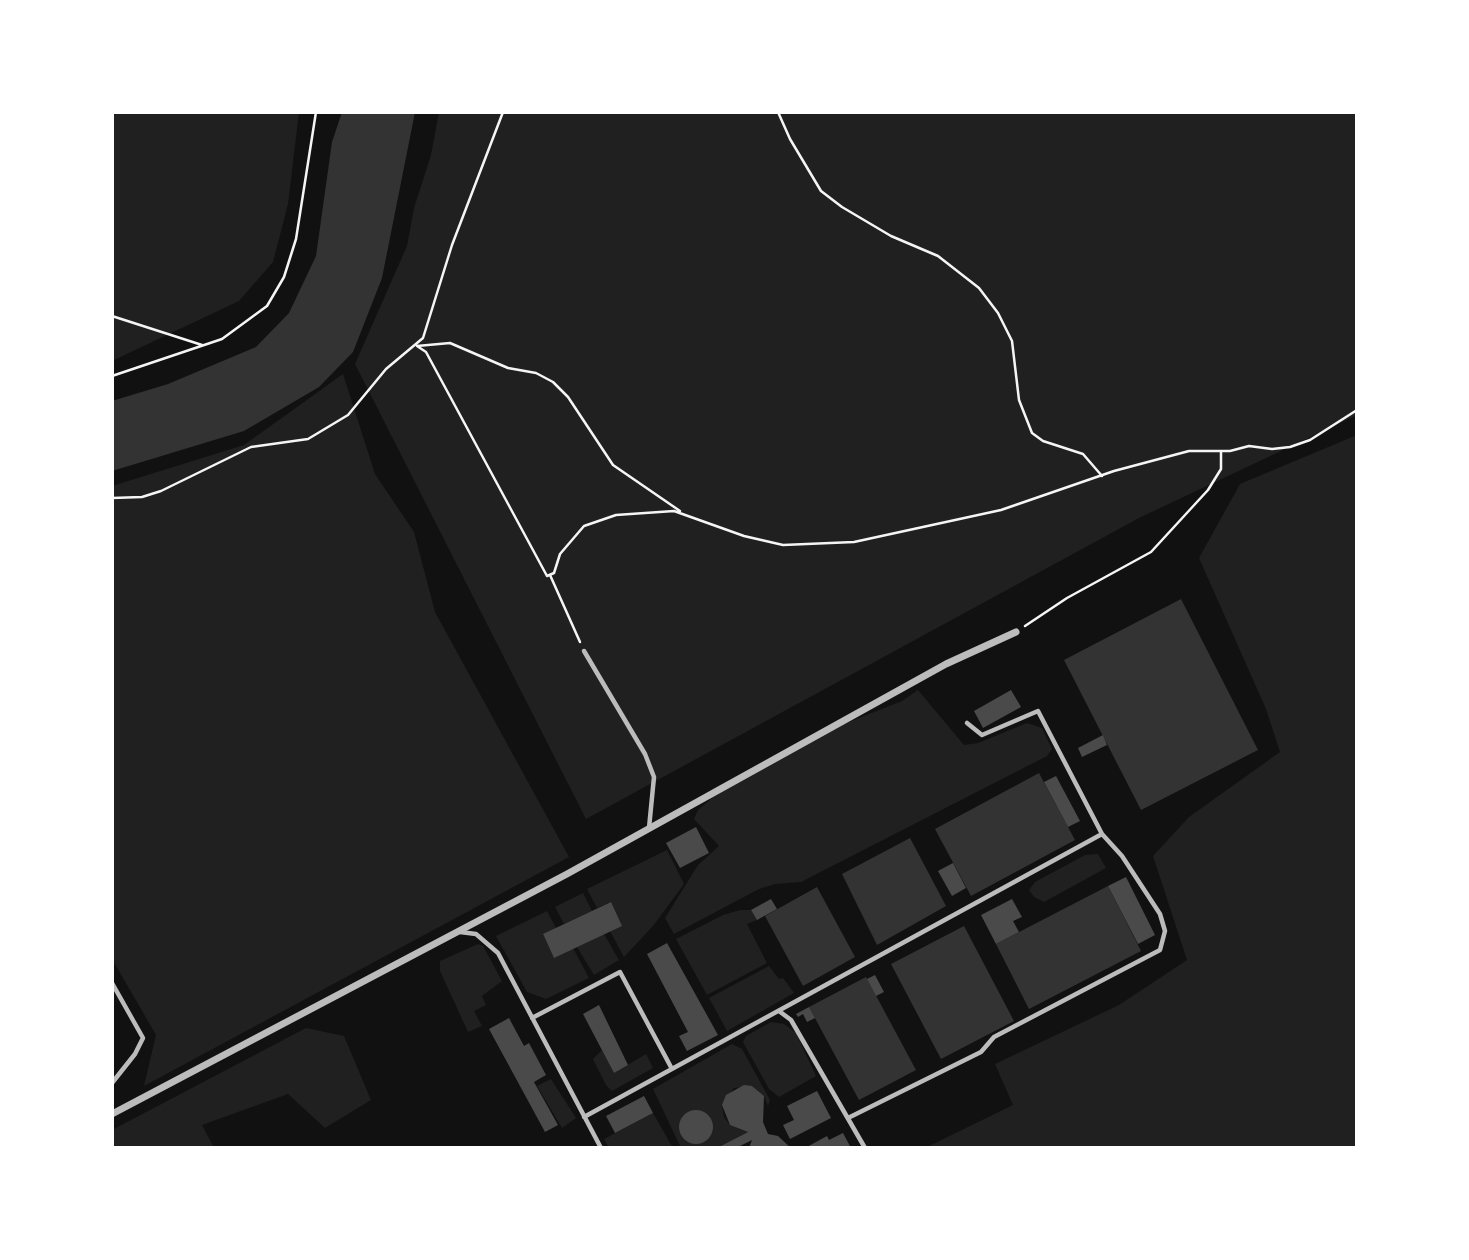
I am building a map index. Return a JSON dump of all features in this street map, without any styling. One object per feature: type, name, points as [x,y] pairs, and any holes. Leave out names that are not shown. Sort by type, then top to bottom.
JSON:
[{"type":"street","points":[[112,1114],[648,829],[946,664],[1016,632]]},
{"type":"lane","points":[[584,651],[627,720],[650,765],[654,777],[654,797],[648,829]]},
{"type":"lane","points":[[848,1118],[981,1052],[994,1037],[1160,950],[1165,931],[1160,914],[1122,856],[1102,834],[1038,711],[982,735],[967,723]]},
{"type":"lane","points":[[584,1117],[1102,834]]},
{"type":"lane","points":[[456,931],[476,934],[498,953],[601,1148]]},
{"type":"lane","points":[[532,1018],[620,972],[671,1069]]},
{"type":"lane","points":[[112,983],[143,1038],[135,1054],[112,1083]]},
{"type":"lane","points":[[779,1011],[791,1020],[865,1148]]},
{"type":"path","points":[[112,376],[204,346],[237,331],[267,306],[281,284],[296,239],[316,112]]},
{"type":"path","points":[[416,346],[430,321],[452,245],[503,112]]},
{"type":"path","points":[[778,112],[790,139],[821,191],[842,207],[891,236],[938,256],[979,288],[998,313],[1012,341],[1019,400],[1032,433],[1043,441],[1083,454],[1102,476]]},
{"type":"path","points":[[112,316],[204,346]]},
{"type":"path","points":[[112,498],[142,497],[161,491],[251,447],[298,442],[323,432],[348,415],[397,357],[416,346],[450,343],[508,368],[536,373],[553,382],[568,397],[614,465],[685,513],[744,536],[783,545],[815,546],[854,541],[965,519],[1055,494],[1102,476],[1189,451],[1221,451],[1249,446],[1272,449],[1297,445],[1357,410]]},
{"type":"path","points":[[416,346],[426,352],[547,576],[551,575]]},
{"type":"path","points":[[1016,632],[1067,598],[1151,552],[1208,489],[1221,470],[1221,451]]},
{"type":"path","points":[[551,575],[568,542],[584,526],[597,520],[648,511],[685,513]]},
{"type":"path","points":[[551,575],[584,651]]},
{"type":"shaded area","points":[[112,112],[299,112],[288,204],[273,262],[239,301],[112,361]]},
{"type":"shaded area","points":[[342,112],[415,112],[382,278],[353,352],[319,387],[244,431],[112,471],[112,401],[168,384],[256,347],[289,313],[316,256],[332,142]]},
{"type":"shaded area","points":[[439,112],[1357,112],[1357,415],[1139,518],[586,819],[355,364],[407,246],[414,208],[431,155]]},
{"type":"shaded area","points":[[343,374],[375,474],[414,532],[435,612],[569,857],[144,1086],[156,1035],[112,959],[112,486],[244,445]]},
{"type":"shaded area","points":[[1357,435],[1357,1148],[925,1148],[1013,1105],[995,1064],[1119,1005],[1187,960],[1153,856],[1189,817],[1280,752],[1266,709],[1199,558],[1240,484]]},
{"type":"shaded area","points":[[1181,599],[1258,750],[1141,810],[1064,660]]},
{"type":"shaded area","points":[[918,690],[964,745],[978,743],[1027,723],[1042,728],[1052,749],[1047,756],[801,882],[775,884],[759,889],[674,934],[665,918],[698,865],[719,846],[694,819],[698,810],[710,800],[712,789],[806,739],[902,701]]},
{"type":"shaded area","points":[[1039,773],[1075,840],[971,896],[935,829]]},
{"type":"shaded area","points":[[910,838],[946,906],[877,945],[842,874]]},
{"type":"shaded area","points":[[667,850],[684,884],[653,926],[624,957],[610,931],[611,902],[597,908],[587,889]]},
{"type":"shaded area","points":[[1098,854],[1106,868],[1044,902],[1034,897],[1029,890],[1035,882],[1085,855]]},
{"type":"shaded area","points":[[1108,886],[1141,951],[1029,1009],[996,944]]},
{"type":"shaded area","points":[[817,887],[855,957],[803,986],[765,916]]},
{"type":"shaded area","points":[[583,893],[592,911],[564,924],[555,907]]},
{"type":"shaded area","points":[[751,910],[757,920],[747,924],[767,963],[707,995],[676,939],[723,915]]},
{"type":"shaded area","points":[[547,911],[556,928],[543,935],[554,957],[573,948],[589,978],[546,999],[527,992],[496,936]]},
{"type":"shaded area","points":[[964,926],[1014,1021],[941,1059],[891,964]]},
{"type":"shaded area","points":[[604,934],[619,960],[594,975],[577,947]]},
{"type":"shaded area","points":[[478,944],[483,946],[502,981],[482,996],[486,1005],[474,1011],[482,1026],[468,1032],[440,971],[440,961]]},
{"type":"shaded area","points":[[769,966],[779,979],[783,978],[794,993],[727,1031],[709,998]]},
{"type":"shaded area","points":[[866,977],[916,1070],[859,1100],[809,1007]]},
{"type":"shaded area","points":[[771,1022],[784,1024],[796,1033],[816,1076],[779,1097],[769,1089],[743,1042],[746,1036]]},
{"type":"shaded area","points":[[306,1028],[344,1036],[371,1100],[325,1128],[288,1094],[202,1125],[214,1148],[112,1148],[112,1130]]},
{"type":"shaded area","points":[[732,1044],[742,1049],[770,1100],[768,1106],[764,1096],[752,1086],[734,1088],[722,1105],[724,1117],[730,1125],[748,1132],[717,1148],[681,1148],[653,1089]]},
{"type":"shaded area","points":[[602,1050],[614,1073],[646,1054],[653,1068],[612,1091],[593,1059]]},
{"type":"shaded area","points":[[551,1079],[576,1118],[562,1128],[537,1086]]},
{"type":"shaded area","points":[[653,1113],[673,1148],[609,1148],[604,1139]]},
{"type":"building","points":[[1011,690],[1021,707],[983,728],[974,711]]},
{"type":"building","points":[[1103,735],[1107,745],[1082,757],[1078,748]]},
{"type":"building","points":[[1056,776],[1080,821],[1068,827],[1044,782]]},
{"type":"building","points":[[696,827],[709,853],[680,868],[666,843]]},
{"type":"building","points":[[953,863],[966,888],[952,896],[938,871]]},
{"type":"building","points":[[1126,877],[1155,935],[1138,944],[1108,886]]},
{"type":"building","points":[[771,899],[777,909],[757,920],[751,910]]},
{"type":"building","points":[[1012,899],[1022,917],[1013,921],[1019,932],[996,944],[981,915]]},
{"type":"building","points":[[611,902],[622,926],[554,958],[543,934]]},
{"type":"building","points":[[667,943],[718,1035],[687,1051],[679,1036],[688,1032],[647,954]]},
{"type":"building","points":[[875,975],[884,992],[876,996],[867,979]]},
{"type":"building","points":[[599,1005],[628,1065],[614,1073],[583,1014]]},
{"type":"building","points":[[809,1007],[815,1018],[807,1022],[803,1014],[798,1017],[796,1014]]},
{"type":"building","points":[[509,1018],[524,1046],[529,1043],[546,1075],[534,1082],[558,1125],[545,1132],[489,1029]]},
{"type":"building","points":[[744,1085],[752,1086],[764,1096],[763,1122],[768,1134],[778,1136],[791,1148],[749,1148],[752,1140],[736,1148],[717,1148],[748,1132],[730,1125],[722,1105],[726,1095]]},
{"type":"building","points":[[817,1091],[831,1118],[790,1139],[783,1125],[794,1120],[787,1106]]},
{"type":"building","points":[[644,1096],[653,1113],[615,1133],[606,1116]]},
{"type":"building","points":[[696,1110],[708,1115],[713,1127],[708,1139],[696,1144],[684,1139],[679,1127],[684,1115]]},
{"type":"building","points":[[843,1133],[851,1148],[805,1148],[827,1136],[829,1140]]}]
